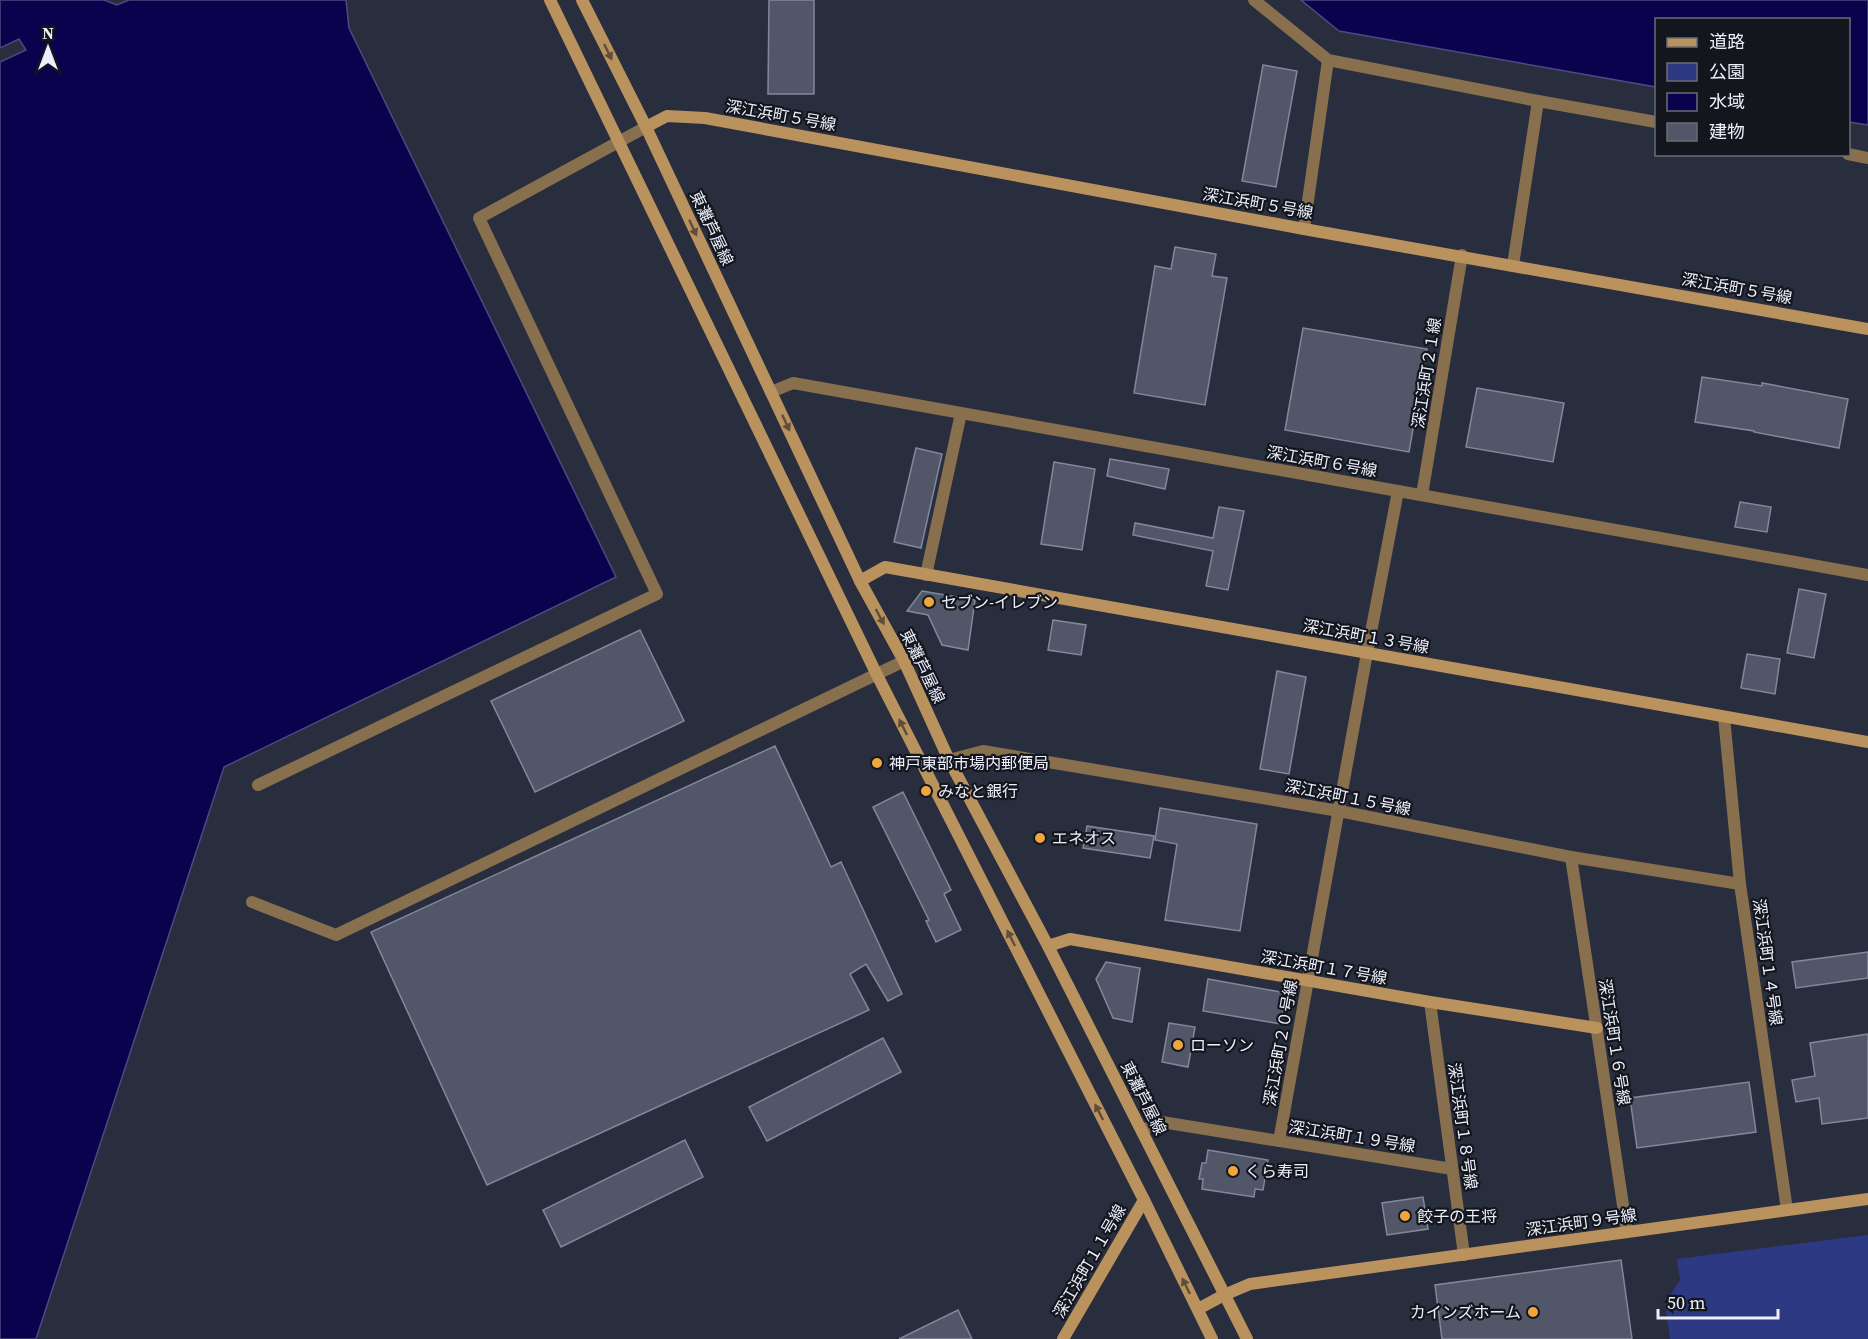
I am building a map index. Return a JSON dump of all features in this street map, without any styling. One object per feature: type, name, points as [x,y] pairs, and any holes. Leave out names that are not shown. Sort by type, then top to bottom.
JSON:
[{"type":"street","points":[[550,0],[876,673],[1144,1200],[1212,1339]]},
{"type":"street","name":"東灘芦屋線","points":[[582,0],[646,127],[860,581],[904,661],[949,760],[1048,946],[1247,1339]]},
{"type":"street","points":[[1254,0],[1328,60],[1655,122]]},
{"type":"street","points":[[1304,229],[1328,60]]},
{"type":"street","points":[[1513,265],[1538,101]]},
{"type":"street","name":"深江浜町５号線","points":[[646,127],[667,116],[705,118],[1304,229],[1462,255],[1868,329]]},
{"type":"street","points":[[258,785],[657,594],[478,218],[646,127]]},
{"type":"street","points":[[1850,154],[1868,158]]},
{"type":"street","name":"深江浜町２１線","points":[[1422,495],[1462,255]]},
{"type":"street","name":"深江浜町６号線","points":[[771,392],[793,383],[1868,575]]},
{"type":"street","points":[[926,575],[961,412]]},
{"type":"street","name":"深江浜町２０号線","points":[[1279,1141],[1398,491]]},
{"type":"street","name":"深江浜町１３号線","points":[[860,581],[885,567],[1868,742]]},
{"type":"street","points":[[252,902],[336,935],[904,661]]},
{"type":"street","name":"深江浜町１４号線","points":[[1724,717],[1740,884],[1787,1210]]},
{"type":"street","name":"深江浜町１５号線","points":[[949,760],[983,751],[1339,811],[1571,857],[1740,884]]},
{"type":"street","name":"深江浜町１６号線","points":[[1571,857],[1627,1232]]},
{"type":"street","name":"深江浜町１７号線","points":[[1048,946],[1070,939],[1430,1002],[1597,1028]]},
{"type":"street","name":"深江浜町１８号線","points":[[1430,1002],[1464,1254]]},
{"type":"street","name":"深江浜町１９号線","points":[[1142,1130],[1162,1122],[1452,1169]]},
{"type":"street","name":"深江浜町９号線","points":[[1198,1309],[1250,1284],[1868,1199]]},
{"type":"street","name":"深江浜町１１号線","points":[[1063,1339],[1144,1200]]},
{"type":"green space","points":[[1868,1235],[1868,1339],[1670,1339],[1665,1303],[1680,1280],[1677,1259]]},
{"type":"water","points":[[0,0],[104,0],[117,5],[129,0],[346,0],[349,28],[616,577],[224,767],[36,1339],[0,1339],[0,62],[26,50],[19,39],[0,48]]},
{"type":"water","points":[[1301,0],[1868,0],[1868,125],[1850,122],[1850,18],[1655,18],[1655,87],[1339,31]]},
{"type":"building","points":[[769,0],[814,0],[814,94],[768,94]]},
{"type":"building","points":[[1263,65],[1297,71],[1276,187],[1242,181]]},
{"type":"building","points":[[1175,247],[1216,254],[1212,276],[1227,278],[1205,405],[1134,393],[1155,266],[1171,269]]},
{"type":"building","points":[[1303,328],[1427,349],[1409,452],[1285,430]]},
{"type":"building","points":[[1702,377],[1762,386],[1762,383],[1848,399],[1839,448],[1695,422]]},
{"type":"building","points":[[1477,388],[1564,403],[1553,462],[1466,447]]},
{"type":"building","points":[[916,448],[942,454],[921,548],[894,542]]},
{"type":"building","points":[[1110,459],[1169,469],[1165,489],[1107,476]]},
{"type":"building","points":[[1054,462],[1095,469],[1082,550],[1041,544]]},
{"type":"building","points":[[1740,502],[1771,507],[1767,532],[1735,527]]},
{"type":"building","points":[[1219,507],[1244,511],[1228,590],[1206,586],[1213,551],[1133,535],[1135,523],[1213,538]]},
{"type":"building","points":[[1799,589],[1826,594],[1814,658],[1787,653]]},
{"type":"building","points":[[922,591],[975,600],[968,650],[942,645],[928,615],[907,611]]},
{"type":"building","points":[[1053,620],[1086,625],[1081,655],[1048,650]]},
{"type":"building","points":[[640,630],[684,721],[535,792],[491,701]]},
{"type":"building","points":[[1747,654],[1780,659],[1775,694],[1741,688]]},
{"type":"building","points":[[1277,671],[1306,677],[1289,774],[1260,769]]},
{"type":"building","points":[[775,746],[831,867],[841,862],[902,994],[888,1001],[866,964],[850,974],[869,1010],[487,1185],[371,932]]},
{"type":"building","points":[[903,792],[951,890],[944,894],[961,930],[936,942],[926,921],[929,920],[873,807]]},
{"type":"building","points":[[1160,808],[1257,824],[1240,931],[1165,920],[1177,844],[1155,840]]},
{"type":"building","points":[[1087,826],[1154,836],[1150,858],[1083,848]]},
{"type":"building","points":[[1868,952],[1868,978],[1796,988],[1792,962]]},
{"type":"building","points":[[1106,962],[1140,968],[1132,1022],[1113,1018],[1096,979]]},
{"type":"building","points":[[1208,979],[1286,993],[1281,1024],[1203,1011]]},
{"type":"building","name":"ローソン","points":[[1169,1023],[1195,1027],[1188,1067],[1162,1062]]},
{"type":"building","points":[[1868,1034],[1868,1118],[1822,1124],[1819,1098],[1796,1102],[1792,1080],[1815,1076],[1810,1043]]},
{"type":"building","points":[[883,1038],[901,1072],[767,1141],[749,1107]]},
{"type":"building","points":[[1749,1082],[1756,1132],[1637,1148],[1630,1098]]},
{"type":"building","points":[[685,1140],[703,1177],[561,1247],[543,1210]]},
{"type":"building","name":"くら寿司","points":[[1208,1150],[1268,1160],[1263,1190],[1255,1189],[1254,1197],[1202,1189],[1203,1179],[1199,1179],[1202,1163],[1206,1163]]},
{"type":"building","name":"餃子の王将","points":[[1423,1197],[1428,1229],[1387,1235],[1382,1203]]},
{"type":"building","name":"カインズホーム","points":[[1621,1260],[1632,1339],[1442,1339],[1435,1285]]},
{"type":"building","points":[[958,1310],[972,1339],[899,1339]]},
{"type":"place","name":"セブン-イレブン","points":[[929,602]]},
{"type":"place","name":"神戸東部市場内郵便局","points":[[877,763]]},
{"type":"place","name":"みなと銀行","points":[[926,791]]},
{"type":"place","name":"エネオス","points":[[1040,838]]},
{"type":"place","name":"ローソン","points":[[1178,1045]]},
{"type":"place","name":"くら寿司","points":[[1233,1171]]},
{"type":"place","name":"餃子の王将","points":[[1405,1216]]},
{"type":"place","name":"カインズホーム","points":[[1533,1312]]}]
